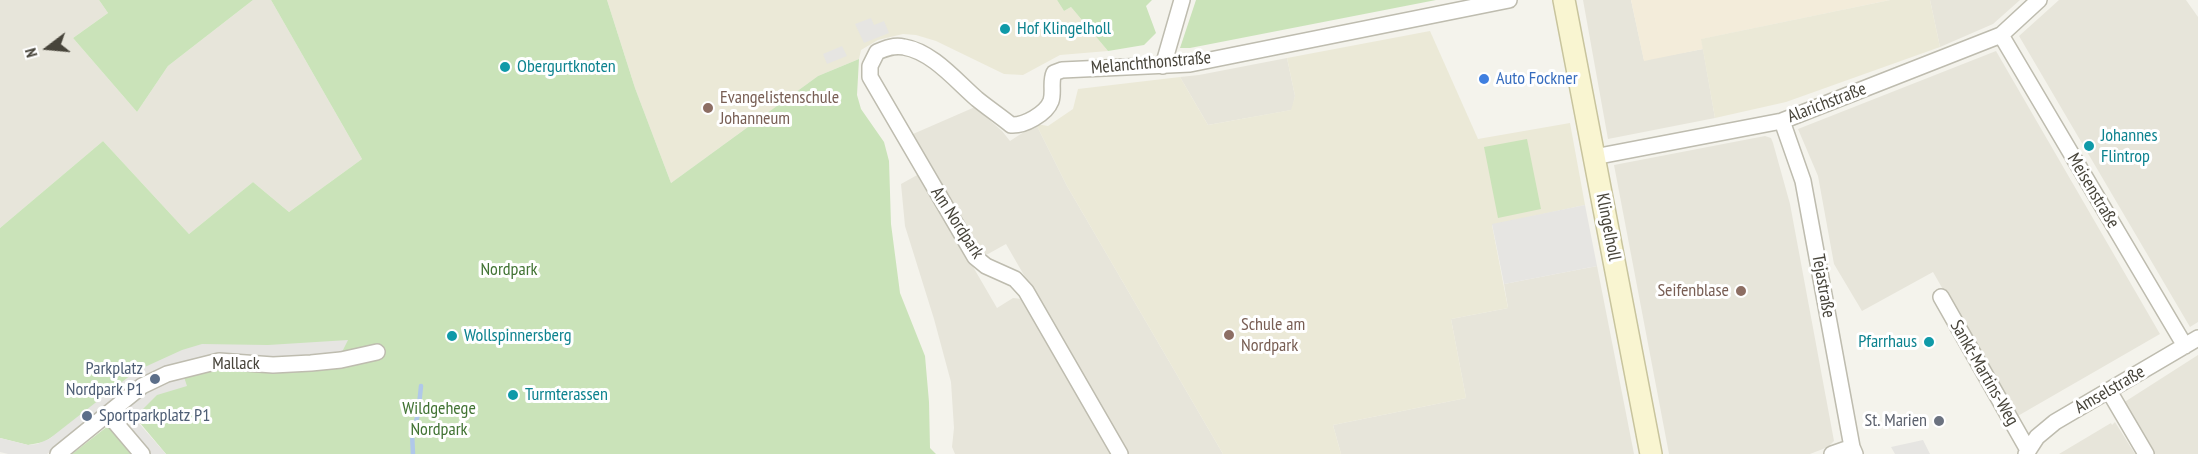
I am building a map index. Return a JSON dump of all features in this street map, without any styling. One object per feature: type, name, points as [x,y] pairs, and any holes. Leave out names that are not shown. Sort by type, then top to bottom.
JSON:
[{"type":"street","points":[[1163,66],[1182,0]]},
{"type":"street","name":"Klingelholl","points":[[1564,0],[1651,454]]},
{"type":"street","name":"Alarichstraße","points":[[1594,158],[1782,121],[2001,35],[2039,0]]},
{"type":"street","name":"Melanchthonstraße","points":[[870,66],[877,52],[889,47],[904,46],[920,52],[935,62],[979,101],[1011,125],[1017,125],[1038,115],[1051,101],[1051,81],[1054,73],[1062,70],[1190,64],[1501,1]]},
{"type":"street","name":"Meisenstraße","points":[[2001,35],[2191,342]]},
{"type":"street","name":"Am Nordpark","points":[[870,66],[870,77],[975,257],[986,266],[1015,279],[1026,291],[1120,454]]},
{"type":"street","name":"Tejastraße","points":[[1782,121],[1803,181],[1853,450]]},
{"type":"street","name":"Sankt-Martins-Weg","points":[[1941,297],[2027,452]]},
{"type":"street","name":"Amselstraße","points":[[2027,452],[2037,437],[2055,422],[2191,342]]},
{"type":"street","name":"Mallack","points":[[58,454],[142,386],[187,367],[219,361],[273,365],[311,363],[341,360],[377,352]]},
{"type":"street","points":[[2109,392],[2146,454]]},
{"type":"street","points":[[108,414],[142,454]]},
{"type":"street","points":[[1832,454],[1853,450]]},
{"type":"shaded area","points":[[0,0],[99,0],[108,13],[73,38],[137,112],[168,66],[253,0],[271,0],[362,159],[289,212],[253,182],[189,234],[103,141],[0,228]]},
{"type":"shaded area","name":"Evangelistenschule Johanneum","points":[[607,0],[1057,0],[1064,11],[1071,7],[1108,51],[1060,55],[1023,75],[1004,74],[936,41],[916,35],[903,34],[878,40],[861,50],[859,59],[818,76],[671,183],[635,88]]},
{"type":"shaded area","points":[[1583,0],[1631,0],[1644,60],[1703,49],[1715,118],[1608,139]]},
{"type":"shaded area","points":[[1631,0],[1890,0],[1702,39],[1703,49],[1644,61]]},
{"type":"shaded area","points":[[1890,0],[1930,0],[1940,47],[1786,102],[1715,118],[1701,39]]},
{"type":"shaded area","points":[[1930,0],[2020,0],[1993,24],[1940,47]]},
{"type":"shaded area","points":[[2059,0],[2186,0],[2198,17],[2198,322],[2190,327],[2019,36]]},
{"type":"shaded area","points":[[871,18],[874,25],[884,21],[889,33],[864,43],[855,24]]},
{"type":"shaded area","points":[[1430,31],[1478,139],[1570,123],[1585,205],[1492,225],[1508,308],[1451,319],[1466,398],[1333,425],[1341,454],[1223,454],[1067,186],[1036,124],[1048,126],[1073,109],[1078,89],[1180,77],[1208,125],[1291,110],[1295,96],[1287,58]]},
{"type":"shaded area","points":[[842,46],[847,56],[827,64],[823,54]]},
{"type":"shaded area","points":[[1996,51],[2160,334],[2016,417],[1933,272],[1862,311],[1834,264],[1818,176],[1798,129]]},
{"type":"shaded area","points":[[1287,58],[1295,96],[1292,110],[1208,125],[1180,77],[1199,75]]},
{"type":"shaded area","points":[[975,107],[1010,141],[1036,124],[1067,186],[1223,454],[1127,454],[1006,244],[988,254],[984,255],[981,251],[913,134]]},
{"type":"shaded area","points":[[1765,136],[1771,138],[1773,143],[1790,204],[1834,441],[1828,447],[1810,454],[1669,454],[1614,165]]},
{"type":"shaded area","points":[[919,174],[997,308],[1013,298],[1022,299],[1111,454],[955,454],[952,447],[954,428],[951,382],[905,226],[901,184]]},
{"type":"shaded area","points":[[1585,205],[1597,266],[1504,284],[1492,224]]},
{"type":"shaded area","points":[[1597,266],[1634,454],[1341,454],[1333,425],[1466,398],[1451,319],[1508,308],[1504,284]]},
{"type":"shaded area","name":"Parkplatz Nordpark P1","points":[[348,340],[341,354],[180,365],[187,386],[157,395],[135,417],[123,395],[47,454],[0,452],[0,438],[28,445],[49,439],[136,371],[182,350],[202,344],[268,345]]},
{"type":"shaded area","points":[[2198,355],[2198,454],[2152,454],[2123,403]]},
{"type":"shaded area","points":[[136,420],[166,454],[149,454],[127,428]]},
{"type":"shaded area","points":[[2115,422],[2135,454],[2059,454],[2111,423],[2112,425]]},
{"type":"shaded area","points":[[1923,440],[1930,454],[1895,454],[1891,447]]},
{"type":"green space","points":[[99,0],[253,0],[168,66],[137,112],[73,38],[108,13]]},
{"type":"green space","name":"Nordpark","points":[[271,0],[607,0],[635,88],[671,183],[818,76],[859,59],[857,95],[861,109],[884,142],[889,161],[891,224],[900,293],[925,356],[930,448],[936,454],[166,454],[135,417],[122,394],[44,442],[28,445],[0,438],[0,228],[103,141],[189,234],[253,182],[289,212],[362,159]]},
{"type":"green space","points":[[1057,0],[1152,0],[1146,6],[1156,33],[1144,45],[1108,51],[1071,7],[1064,11]]},
{"type":"green space","points":[[1196,0],[1436,0],[1190,48],[1180,48]]},
{"type":"green space","points":[[1527,139],[1541,209],[1498,218],[1484,147]]},
{"type":"green space","points":[[108,426],[133,454],[72,454]]},
{"type":"waterway","points":[[413,454],[412,433],[418,415],[421,386]]},
{"type":"place","name":"Hof Klingelholl","points":[[1005,29]]},
{"type":"place","name":"Obergurtknoten","points":[[505,67]]},
{"type":"place","name":"Auto Fockner","points":[[1484,79]]},
{"type":"place","name":"Evangelistenschule Johanneum","points":[[708,108]]},
{"type":"place","name":"Johannes Flintrop","points":[[2089,146]]},
{"type":"place","name":"Seifenblase","points":[[1741,291]]},
{"type":"place","name":"Schule am Nordpark","points":[[1229,335]]},
{"type":"place","name":"Wollspinnersberg","points":[[452,336]]},
{"type":"place","name":"Pfarrhaus","points":[[1929,342]]},
{"type":"place","name":"Parkplatz Nordpark P1","points":[[155,379]]},
{"type":"place","name":"Turmterassen","points":[[513,395]]},
{"type":"place","name":"Sportparkplatz P1","points":[[87,416]]},
{"type":"place","name":"St. Marien","points":[[1939,421]]},
{"type":"park label","name":"Wildgehege Nordpark","points":[[439,419]]}]
